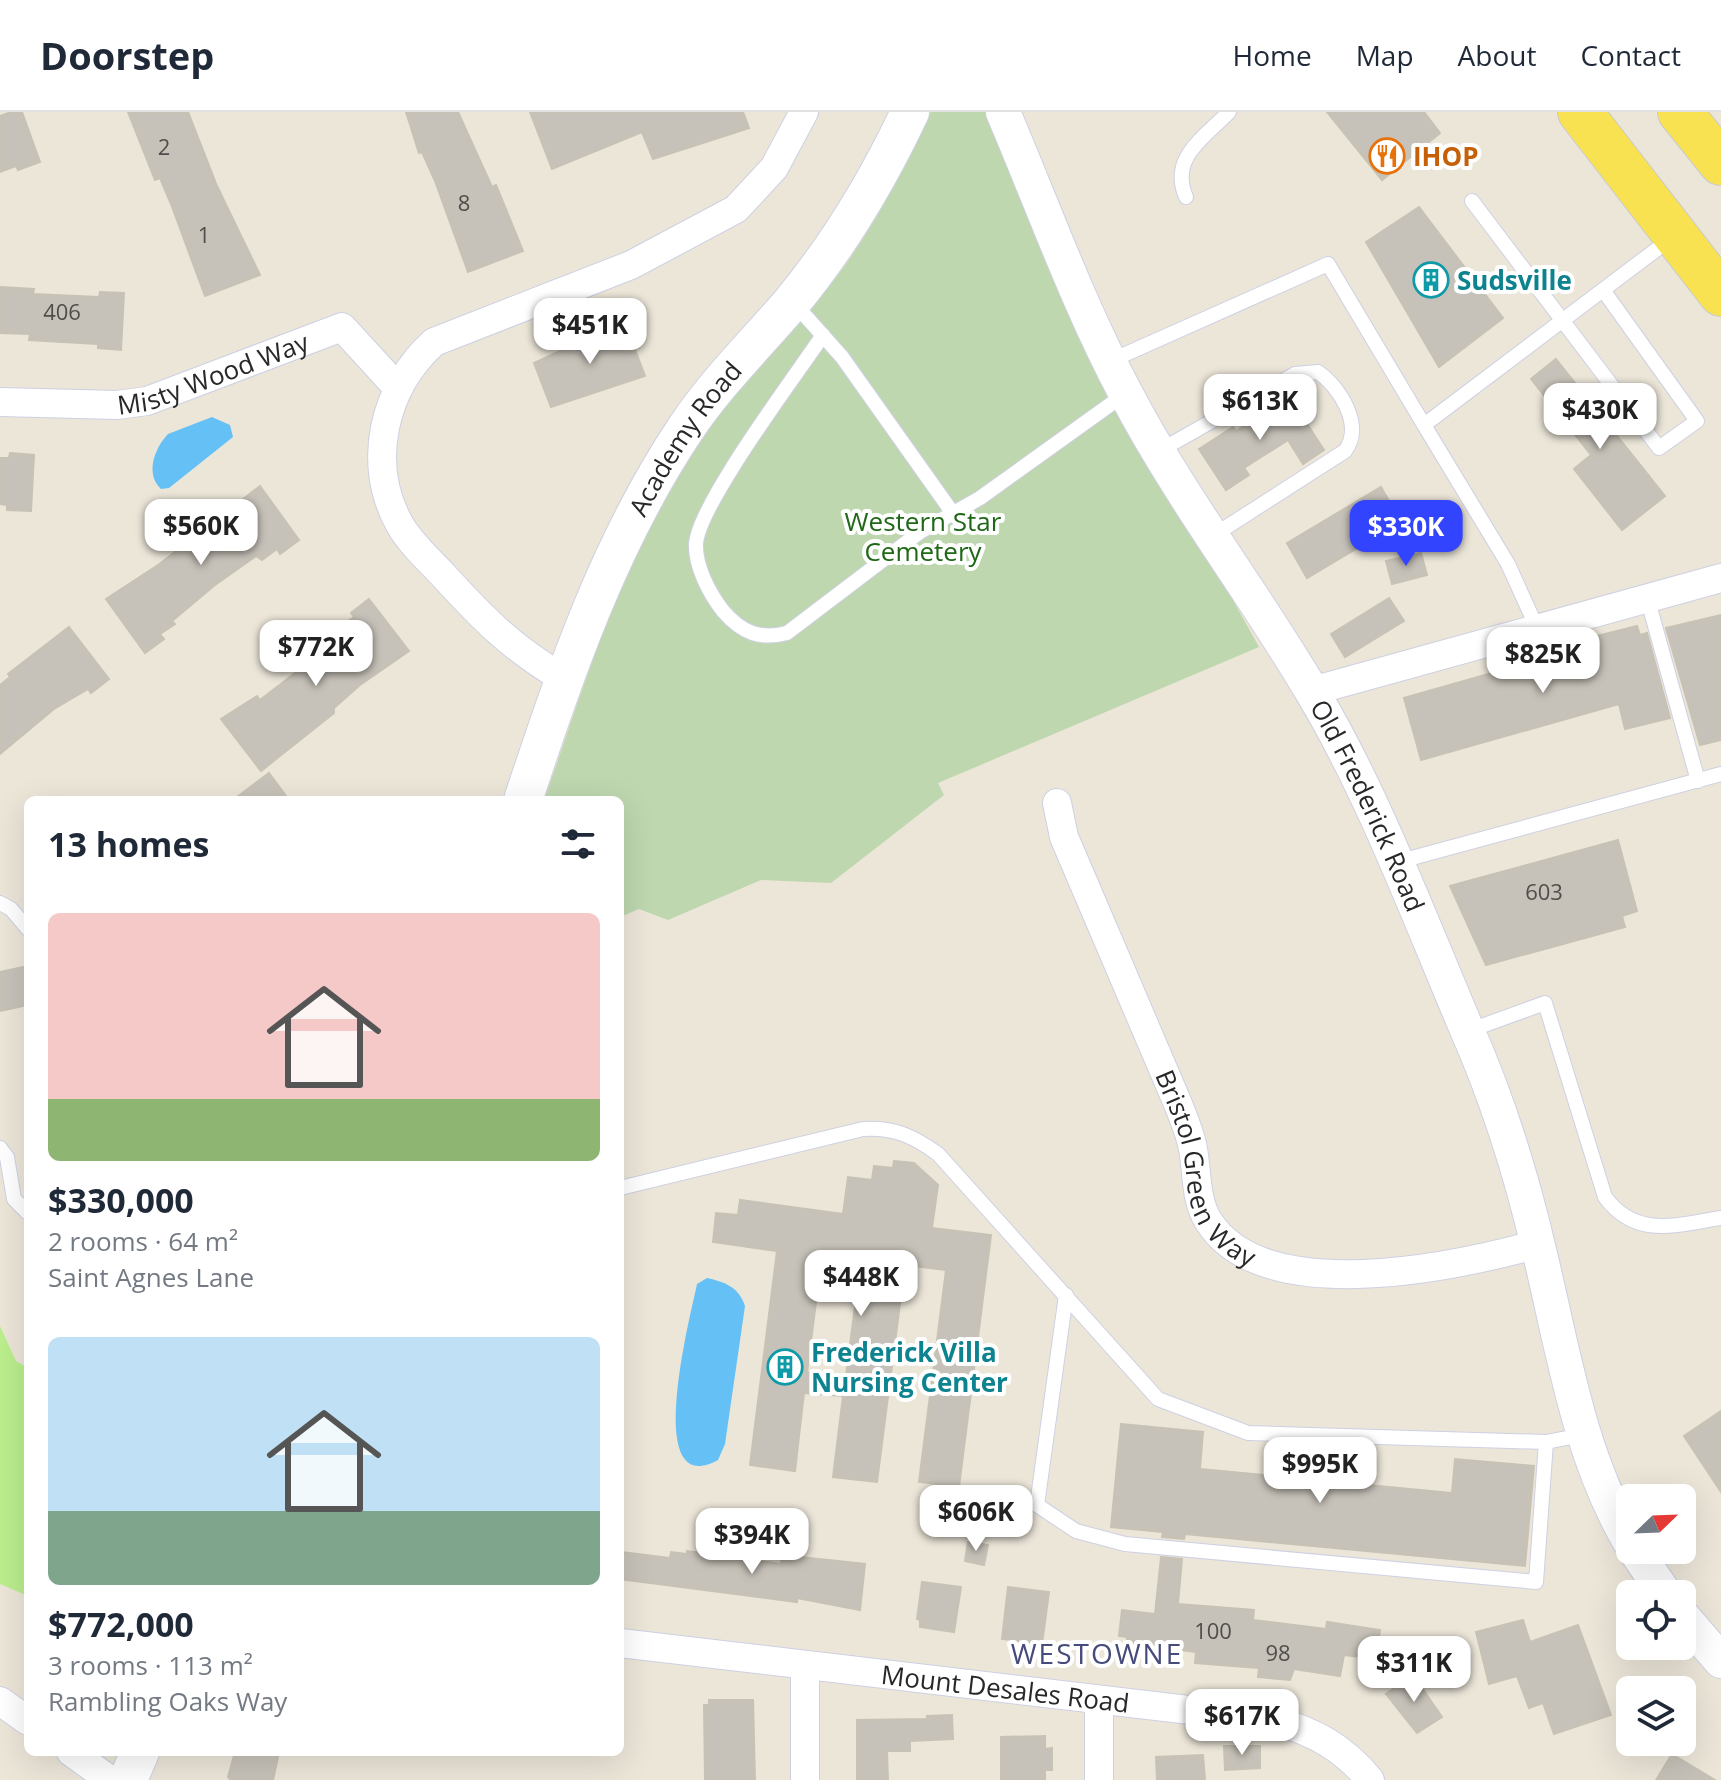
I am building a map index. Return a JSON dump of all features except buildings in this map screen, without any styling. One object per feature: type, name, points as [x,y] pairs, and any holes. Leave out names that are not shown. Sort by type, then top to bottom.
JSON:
[{"type":"main road","name":"Academy Road","points":[[524,796],[564,679],[606,571],[642,498],[687,426],[792,301],[866,196],[910,112]]},
{"type":"main road","points":[[1580,112],[1716,290]]},
{"type":"main road","points":[[1680,112],[1721,163]]},
{"type":"main road","points":[[128,1780],[138,1756]]},
{"type":"street","points":[[564,679],[518,651],[493,629],[399,524],[383,468],[383,435],[396,386],[414,360],[434,342],[631,265],[736,209],[774,168],[804,112]]},
{"type":"street","name":"Old Frederick Road","points":[[1003,112],[1125,394],[1211,537],[1312,691],[1334,731],[1394,862],[1468,1031],[1521,1176],[1582,1435],[1616,1511]]},
{"type":"street","name":"Misty Wood Way","points":[[0,402],[117,405],[147,401],[342,327],[396,386]]},
{"type":"street","points":[[1312,691],[1536,626],[1721,578]]},
{"type":"street","name":"Bristol Green Way","points":[[1057,803],[1064,837],[1178,1104],[1192,1145],[1200,1202],[1207,1220],[1221,1238],[1265,1264],[1287,1271],[1321,1273],[1463,1263],[1538,1244]]},
{"type":"street","points":[[1696,1632],[1721,1661]]},
{"type":"street","name":"Mount Desales Road","points":[[624,1643],[1099,1702],[1274,1720],[1310,1731],[1334,1744],[1370,1780]]},
{"type":"street","points":[[805,1665],[805,1780]]},
{"type":"street","points":[[0,1701],[24,1718]]},
{"type":"street","points":[[1099,1702],[1099,1780]]},
{"type":"street","points":[[77,1756],[110,1780]]},
{"type":"lane","points":[[1186,197],[1179,180],[1185,156],[1229,112]]},
{"type":"lane","points":[[1472,201],[1659,448],[1697,421],[1603,290]]},
{"type":"lane","points":[[1424,425],[1676,234]]},
{"type":"lane","points":[[1110,361],[1328,264],[1508,564],[1536,626]]},
{"type":"lane","points":[[792,301],[842,357],[952,512]]},
{"type":"lane","points":[[823,335],[704,517],[696,541],[697,560],[722,610],[743,630],[765,639],[787,633],[920,532],[980,498],[1125,394]]},
{"type":"lane","points":[[1159,451],[1295,374],[1318,372],[1349,411],[1353,431],[1345,451],[1211,537]]},
{"type":"lane","points":[[1647,597],[1698,781]]},
{"type":"lane","points":[[1394,862],[1721,774]]},
{"type":"lane","points":[[0,903],[11,909],[24,924]]},
{"type":"lane","points":[[1468,1031],[1545,1003],[1605,1197],[1617,1213],[1635,1223],[1663,1228],[1721,1218]]},
{"type":"lane","points":[[624,1187],[863,1129],[887,1128],[912,1136],[938,1154],[1158,1399],[1248,1433],[1546,1442],[1582,1435]]},
{"type":"lane","points":[[0,1148],[7,1157],[7,1199],[24,1210]]},
{"type":"lane","points":[[1066,1295],[1037,1505],[1076,1531],[1125,1544],[1536,1582],[1546,1442]]},
{"type":"green space","name":"Western Star Cemetery","points":[[931,112],[987,112],[1205,550],[1259,647],[938,783],[944,795],[831,883],[761,880],[668,920],[639,909],[624,915],[624,796],[545,796],[591,664],[646,531],[694,449],[726,406],[845,265],[909,157]]},
{"type":"green space","points":[[0,1326],[16,1361],[24,1366],[24,1594],[0,1584]]},
{"type":"water","points":[[212,417],[230,425],[233,437],[169,488],[161,489],[152,469],[155,454],[163,440],[168,434]]},
{"type":"water","points":[[707,1278],[730,1286],[745,1306],[725,1444],[718,1460],[695,1466],[682,1454],[676,1430],[677,1398],[697,1284]]},
{"type":"place","name":"IHOP","points":[[1387,156]]},
{"type":"place","name":"Sudsville","points":[[1431,280]]},
{"type":"place","name":"Frederick Villa Nursing Center","points":[[785,1367]]},
{"type":"district","name":"WESTOWNE","points":[[1097,1653]]}]
